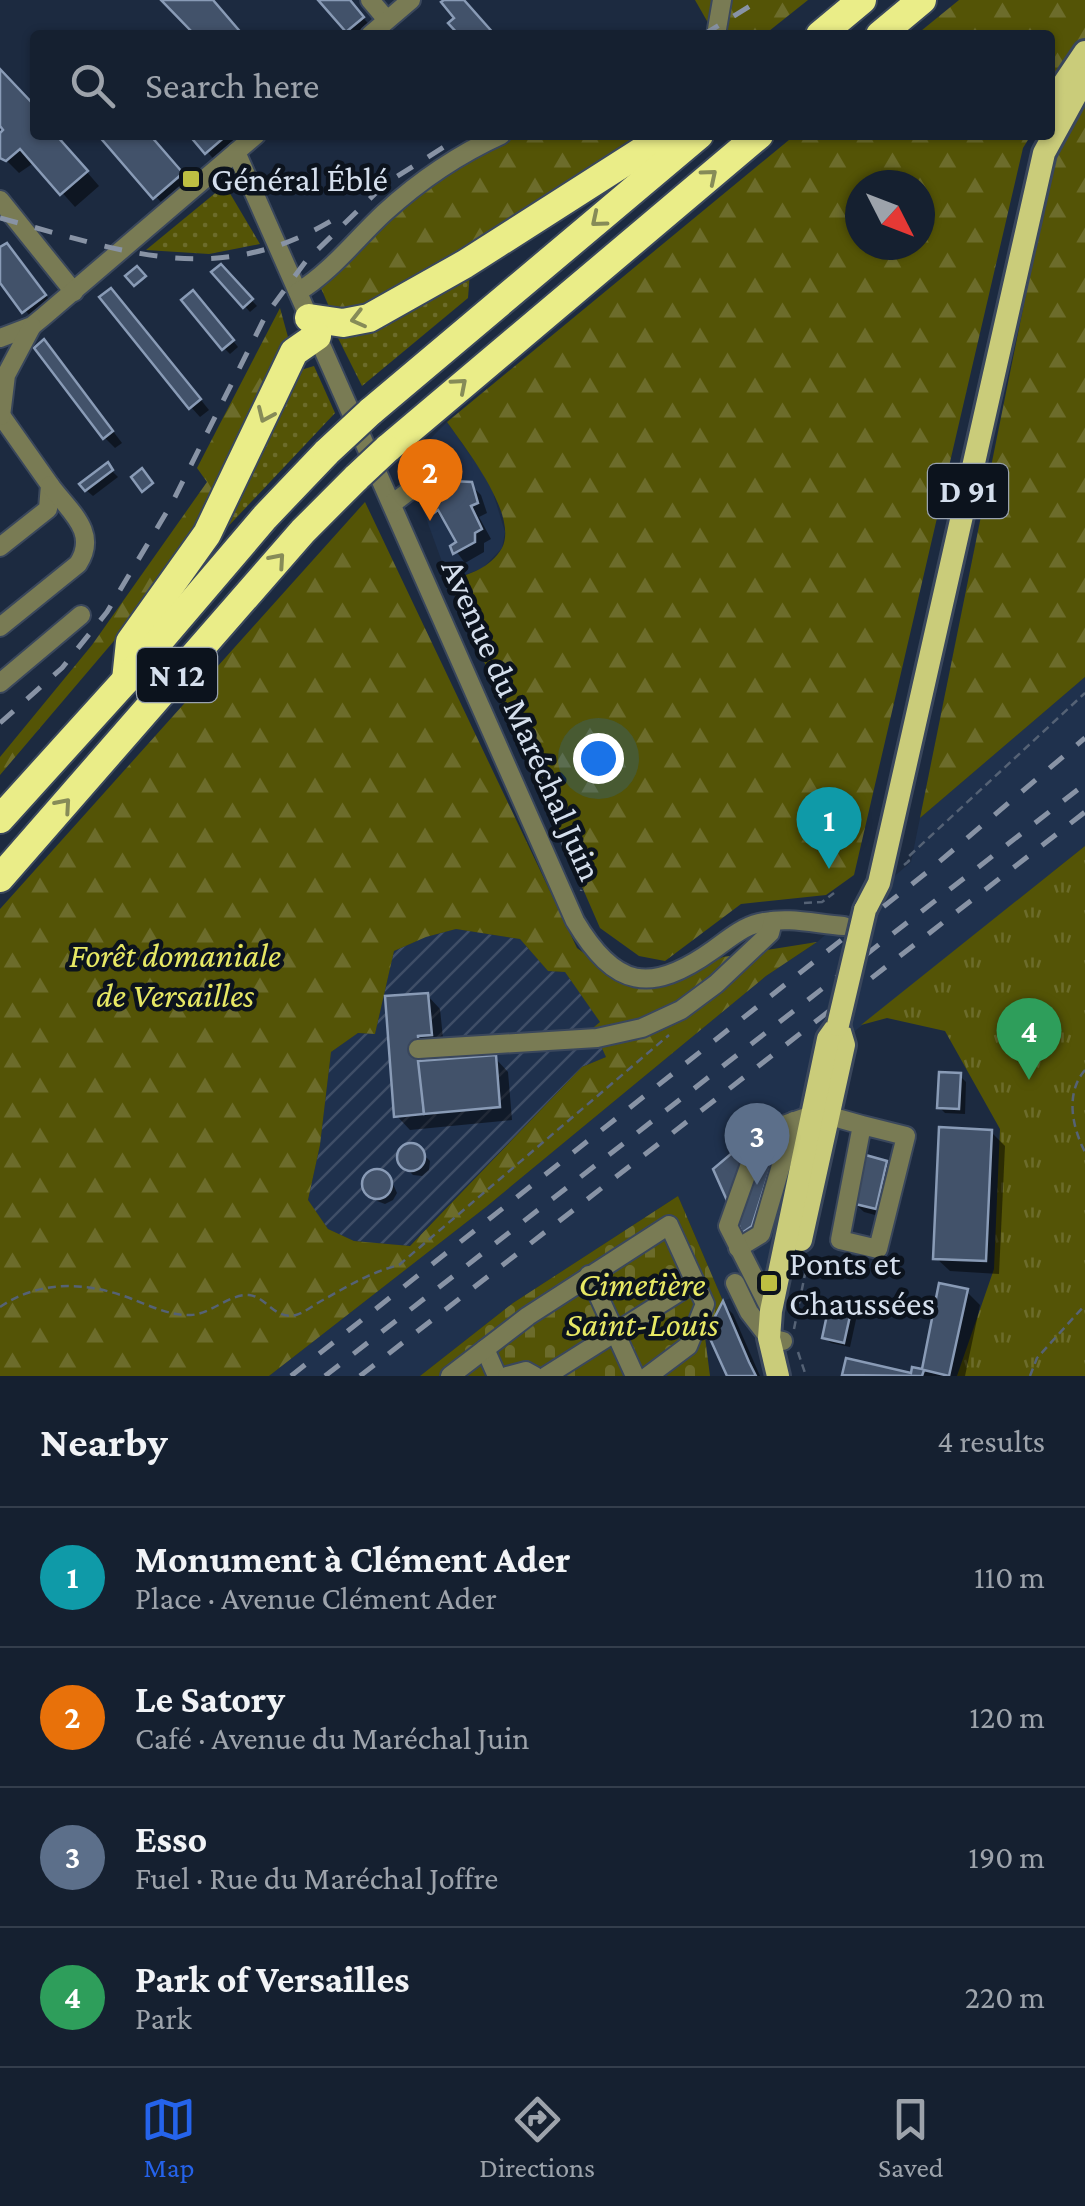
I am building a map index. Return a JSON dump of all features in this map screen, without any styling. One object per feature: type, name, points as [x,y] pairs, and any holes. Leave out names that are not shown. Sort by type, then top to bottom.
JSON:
[{"type":"highway","points":[[826,30],[862,0]]},
{"type":"highway","points":[[886,30],[922,0]]},
{"type":"highway","points":[[126,680],[130,642],[207,534],[294,352],[313,327],[369,318],[465,264],[659,140]]},
{"type":"highway","name":"N 12","points":[[0,819],[126,680],[265,517],[327,452],[693,140]]},
{"type":"highway","name":"N 12","points":[[0,878],[303,532],[358,476],[753,140]]},
{"type":"main road","points":[[1055,97],[1085,52]]},
{"type":"main road","name":"D 91","points":[[1055,133],[1085,78]]},
{"type":"main road","name":"D 91","points":[[865,910],[863,896],[1036,140]]},
{"type":"main road","name":"D 91","points":[[778,1376],[771,1311],[828,1040],[838,1024],[865,910],[879,883],[1044,153],[1051,140]]},
{"type":"main road","name":"D 91","points":[[794,1376],[776,1340],[785,1318],[812,1115]]},
{"type":"street","points":[[370,0],[387,20]]},
{"type":"street","points":[[376,30],[411,0]]},
{"type":"street","points":[[717,30],[722,0]]},
{"type":"street","points":[[0,338],[32,326],[250,140]]},
{"type":"street","points":[[298,292],[316,281],[387,210],[424,181],[490,140]]},
{"type":"street","name":"Avenue du Maréchal Juin","points":[[236,152],[575,921],[599,957],[634,978],[668,976],[688,968],[756,923],[800,919],[844,926]]},
{"type":"street","points":[[0,200],[74,292]]},
{"type":"street","points":[[0,627],[78,564],[88,542],[85,532],[1,415],[6,375],[32,326]]},
{"type":"street","points":[[392,504],[442,466]]},
{"type":"street","points":[[0,547],[48,509],[50,485]]},
{"type":"street","points":[[0,683],[81,615]]},
{"type":"street","points":[[418,1049],[597,1038],[642,1028],[696,1000],[770,933],[773,921]]},
{"type":"street","points":[[771,1311],[728,1226],[761,1133],[812,1115],[862,1125],[906,1136],[878,1249],[840,1240],[862,1125]]},
{"type":"street","points":[[738,1248],[761,1234],[812,1115]]},
{"type":"street","points":[[450,1376],[589,1275],[669,1225],[704,1304],[690,1341],[648,1376]]},
{"type":"street","points":[[589,1275],[635,1376]]},
{"type":"street","points":[[546,1376],[696,1282]]},
{"type":"street","points":[[735,1283],[750,1312],[776,1340]]},
{"type":"street","points":[[485,1348],[497,1376]]},
{"type":"street","points":[[507,1376],[526,1371],[535,1376]]},
{"type":"path","points":[[901,862],[902,866],[906,864],[907,858],[1085,693]]},
{"type":"path","points":[[540,796],[582,886],[580,898]]},
{"type":"path","points":[[802,903],[822,902],[834,893]]},
{"type":"path","points":[[0,1306],[41,1288],[74,1284],[112,1292],[162,1311],[193,1315],[244,1294],[257,1297],[276,1314],[296,1315],[374,1271],[399,1265],[675,1030]]},
{"type":"path","points":[[1085,1070],[1076,1084],[1072,1112],[1075,1133],[1085,1152]]},
{"type":"path","points":[[1030,1376],[1037,1358],[1085,1305]]},
{"type":"shaded area","points":[[447,422],[490,483],[505,532],[502,548],[483,568],[449,581],[406,463]]},
{"type":"shaded area","points":[[1085,677],[1085,846],[814,1064],[766,1285],[723,1301],[678,1196],[513,1303],[420,1376],[269,1376],[486,1207],[766,976],[817,942],[911,862],[920,818]]},
{"type":"shaded area","points":[[456,929],[520,939],[548,971],[565,972],[601,1023],[606,1057],[582,1067],[409,1246],[354,1241],[328,1229],[308,1201],[320,1145],[331,1052],[358,1033],[375,1034],[394,951]]},
{"type":"green space","points":[[695,0],[808,0],[770,30],[712,30]]},
{"type":"green space","points":[[959,0],[1085,0],[1085,52],[1055,94],[1055,30],[922,30]]},
{"type":"green space","points":[[1085,99],[1085,677],[920,818],[1053,160]]},
{"type":"green space","points":[[500,140],[632,140],[596,169],[355,311],[330,309],[320,286],[424,184]]},
{"type":"green space","points":[[789,140],[1028,140],[854,875],[826,895],[741,904],[665,961],[639,956],[600,928],[449,581],[492,561],[502,548],[503,518],[488,482],[447,422]]},
{"type":"green space","points":[[225,185],[260,244],[209,254],[146,250]]},
{"type":"green space","points":[[470,272],[468,298],[362,386],[336,334]]},
{"type":"green space","points":[[280,308],[288,337],[231,465],[182,551],[130,622],[0,775],[0,757],[92,645],[207,482],[197,468]]},
{"type":"green space","points":[[314,366],[335,413],[220,535],[291,373]]},
{"type":"green space","name":"Forêt domaniale de Versailles","points":[[365,502],[577,948],[616,977],[658,986],[723,957],[817,942],[766,976],[486,1207],[269,1376],[0,1376],[0,909]],"holes":[[[456,929],[520,939],[548,971],[565,972],[600,1022],[593,1028],[606,1057],[582,1067],[410,1246],[354,1241],[328,1229],[308,1200],[320,1145],[331,1052],[358,1033],[375,1034],[394,951]]]},
{"type":"green space","points":[[1085,846],[1085,1376],[957,1376],[994,1269],[1000,1129],[945,1031],[887,1018],[861,1025]]},
{"type":"green space","name":"Cimetière Saint-Louis","points":[[678,1196],[723,1301],[705,1337],[710,1376],[420,1376],[513,1303]]},
{"type":"building","points":[[161,0],[213,0],[239,30],[190,30]]},
{"type":"building","points":[[318,0],[350,0],[364,17],[344,30]]},
{"type":"building","points":[[464,0],[491,30],[454,30],[448,23],[454,18],[441,2]]},
{"type":"building","points":[[0,69],[30,101],[30,140],[60,140],[88,171],[60,195],[20,149],[6,161],[0,158]]},
{"type":"building","points":[[102,140],[154,140],[183,173],[153,199]]},
{"type":"building","points":[[193,140],[221,140],[205,154]]},
{"type":"building","points":[[7,243],[46,295],[22,313],[0,283],[0,247]]},
{"type":"building","points":[[221,264],[253,299],[243,308],[211,272]]},
{"type":"building","points":[[137,266],[146,276],[134,286],[125,276]]},
{"type":"building","points":[[111,288],[201,399],[189,409],[99,297]]},
{"type":"building","points":[[193,290],[234,340],[222,350],[181,300]]},
{"type":"building","points":[[44,339],[113,431],[103,439],[34,348]]},
{"type":"building","points":[[108,462],[113,470],[85,491],[79,484]]},
{"type":"building","points":[[142,468],[153,483],[142,492],[131,477]]},
{"type":"building","points":[[451,481],[472,482],[478,503],[471,506],[482,529],[475,533],[475,542],[453,554],[450,546],[456,542],[438,510],[434,513],[431,508],[438,504]]},
{"type":"building","points":[[428,993],[432,1035],[418,1036],[424,1114],[394,1117],[385,996]]},
{"type":"building","points":[[496,1055],[500,1107],[424,1114],[418,1061]]},
{"type":"building","points":[[939,1072],[961,1073],[959,1109],[937,1108]]},
{"type":"building","points":[[939,1127],[992,1130],[986,1261],[933,1259]]},
{"type":"building","points":[[751,1137],[729,1205],[713,1169]]},
{"type":"building","points":[[764,1140],[778,1144],[752,1226],[742,1233],[737,1221]]},
{"type":"building","points":[[411,1143],[421,1147],[425,1157],[421,1167],[411,1171],[401,1167],[397,1157],[401,1147]]},
{"type":"building","points":[[862,1154],[887,1161],[876,1209],[851,1203]]},
{"type":"building","points":[[377,1169],[391,1178],[392,1184],[383,1198],[377,1199],[363,1190],[362,1184],[371,1170]]},
{"type":"building","points":[[939,1283],[968,1289],[949,1376],[924,1370],[922,1376],[842,1375],[846,1358],[911,1373],[912,1367],[922,1369]]},
{"type":"building","points":[[723,1301],[756,1376],[727,1376],[707,1332]]},
{"type":"building","points":[[830,1301],[852,1307],[844,1343],[822,1338]]},
{"type":"railway","points":[[711,30],[760,0]]},
{"type":"railway","points":[[0,723],[62,668],[107,612],[172,503],[266,315],[306,261],[385,184],[455,140]]},
{"type":"railway","points":[[0,218],[128,251],[209,259],[250,253],[292,240],[336,218]]},
{"type":"railway","points":[[291,1376],[926,873],[1085,738]]},
{"type":"railway","points":[[325,1376],[1085,784]]},
{"type":"railway","points":[[360,1376],[1085,812]]},
{"type":"place","name":"Général Éblé","points":[[191,179]]},
{"type":"place","name":"Le Satory","points":[[430,521]]},
{"type":"place","name":"Monument à Clément Ader","points":[[829,869]]},
{"type":"place","name":"Park of Versailles","points":[[1029,1080]]},
{"type":"place","name":"Esso","points":[[757,1185]]},
{"type":"place","name":"Ponts et Chaussées","points":[[769,1283]]}]
